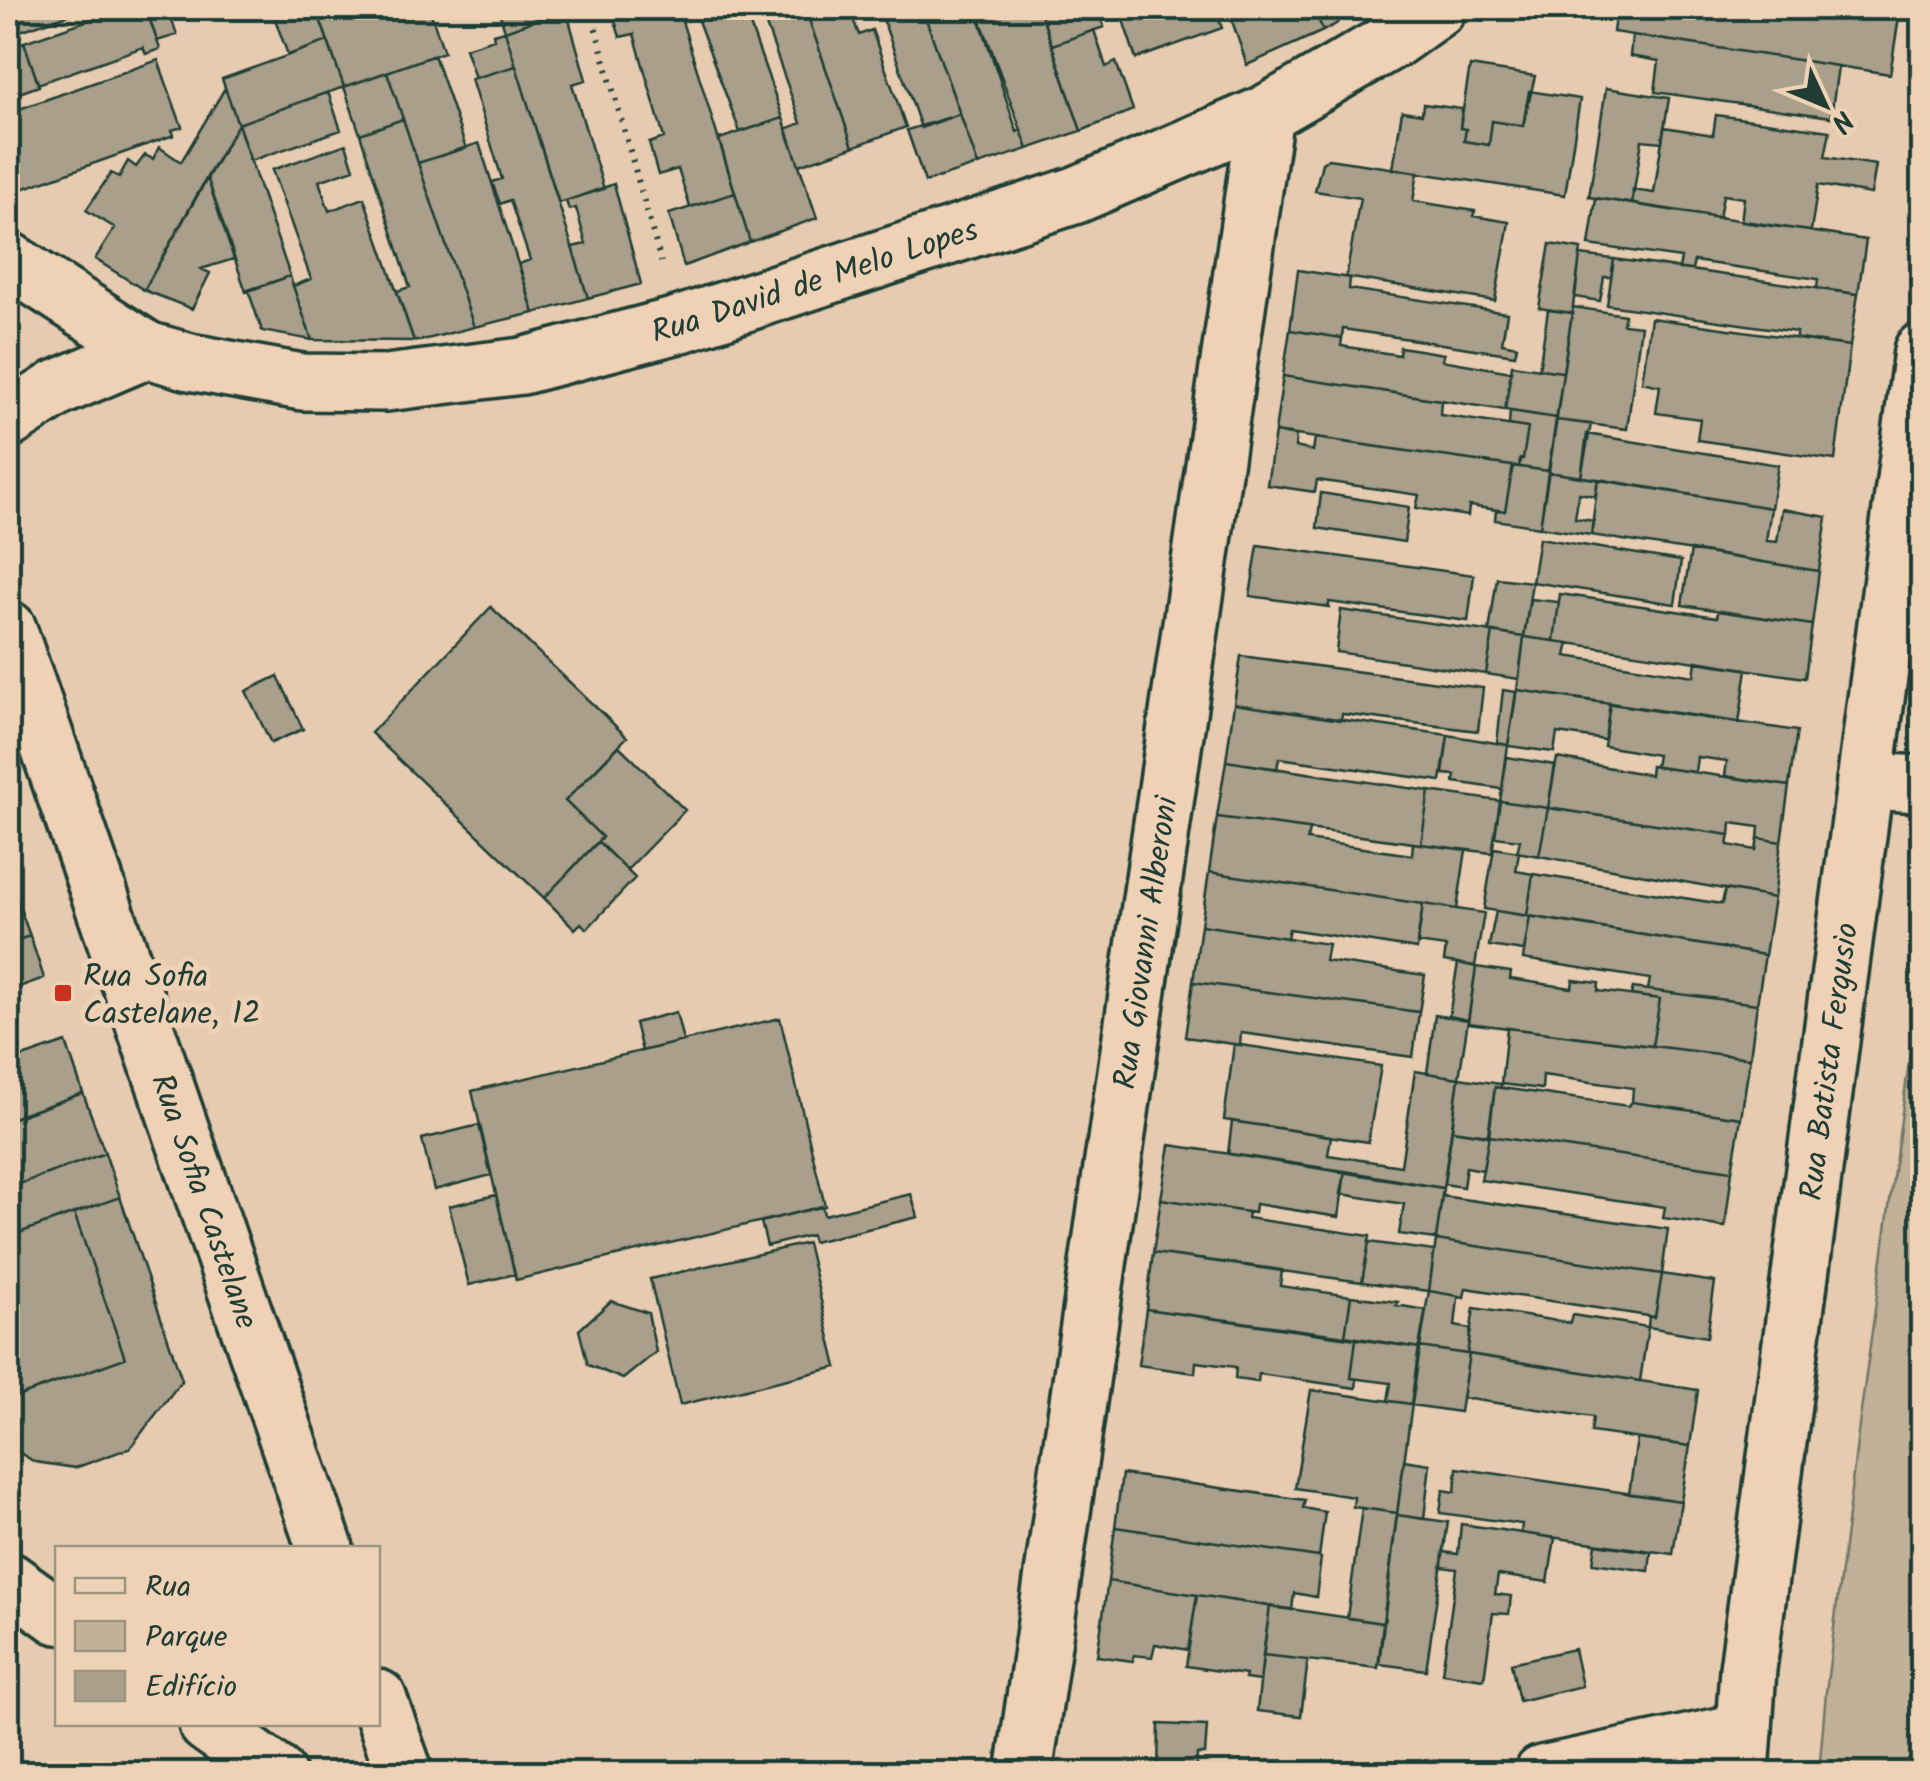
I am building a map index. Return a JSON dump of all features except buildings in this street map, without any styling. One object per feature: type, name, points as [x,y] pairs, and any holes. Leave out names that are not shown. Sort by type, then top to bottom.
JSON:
[{"type":"street","name":"Rua David de Melo Lopes","points":[[8,260],[147,350],[190,362],[302,382],[386,384],[522,366],[678,324],[1076,195],[1265,114],[1393,40],[1438,8]]},
{"type":"street","name":"Rua Giovanni Alberoni","points":[[1024,1774],[1265,114]]},
{"type":"street","points":[[8,420],[58,388],[147,350]]},
{"type":"street","name":"Rua Batista Fergusio","points":[[1742,1752],[1748,1668],[1922,351]]},
{"type":"street","name":"Rua Sofia Castelane","points":[[8,629],[324,1546]]},
{"type":"street","points":[[1865,781],[1922,784]]},
{"type":"street","points":[[8,1580],[55,1614]]},
{"type":"street","points":[[380,1704],[405,1774]]},
{"type":"street","points":[[210,1726],[277,1774]]},
{"type":"street","points":[[1542,1774],[1742,1752]]},
{"type":"path","points":[[590,8],[678,324]]},
{"type":"green space","points":[[1922,967],[1922,1773],[1819,1773],[1859,1426]]},
{"type":"place","name":"Rua Sofia Castelane, 12","points":[[63,993]]}]
